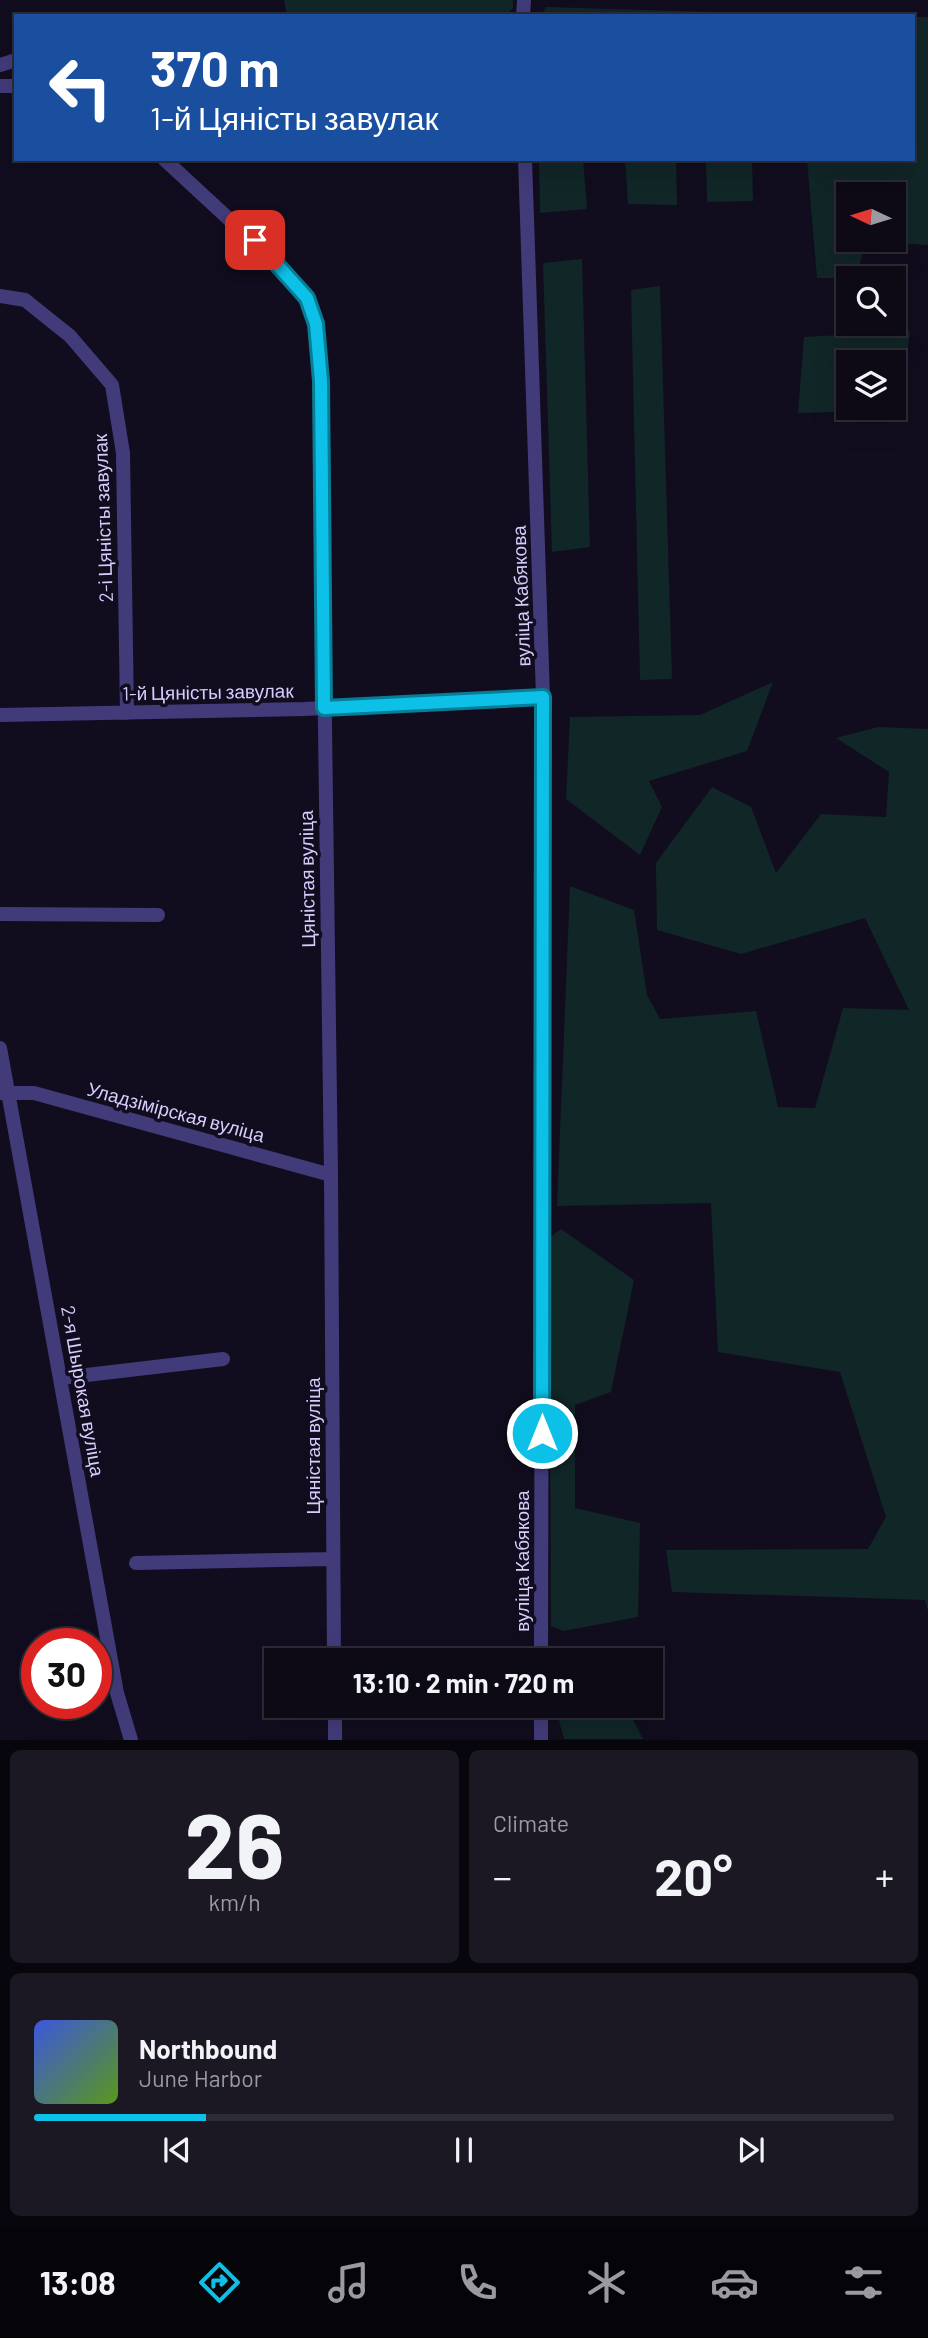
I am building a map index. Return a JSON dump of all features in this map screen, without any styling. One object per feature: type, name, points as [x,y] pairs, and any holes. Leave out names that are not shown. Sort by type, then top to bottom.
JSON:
[{"type":"street","name":"Цяністая вуліца","points":[[166,161],[284,270],[312,309],[320,353],[331,1175],[334,1648]]},
{"type":"street","name":"вуліца Кабякова","points":[[526,161],[543,697],[541,1648]]},
{"type":"street","name":"2-і Цяністы завулак","points":[[0,296],[25,300],[70,336],[112,385],[123,453],[127,713]]},
{"type":"street","name":"1-й Цяністы завулак","points":[[0,715],[324,708],[543,697]]},
{"type":"street","points":[[0,914],[158,915]]},
{"type":"street","name":"2-я Шырокая вуліца","points":[[0,1048],[4,1093],[61,1378],[117,1693],[131,1740]]},
{"type":"street","name":"Уладзімірская вуліца","points":[[4,1093],[34,1093],[331,1175]]},
{"type":"street","points":[[61,1378],[223,1359]]},
{"type":"street","points":[[136,1563],[333,1559]]},
{"type":"street","points":[[335,1718],[335,1740]]},
{"type":"street","points":[[541,1718],[541,1740]]},
{"type":"green space","points":[[284,0],[513,0],[513,8],[508,14],[287,14]]},
{"type":"green space","points":[[546,7],[748,13],[748,14],[541,14]]},
{"type":"green space","points":[[915,17],[928,17],[928,245],[906,244],[906,182],[836,182],[836,252],[863,252],[859,266],[836,266],[836,278],[817,278],[807,161],[915,161]]},
{"type":"green space","points":[[539,161],[583,161],[587,209],[540,213]]},
{"type":"green space","points":[[625,161],[676,161],[677,205],[628,204]]},
{"type":"green space","points":[[706,161],[752,161],[753,201],[707,202]]},
{"type":"green space","points":[[582,259],[590,547],[552,552],[543,263]]},
{"type":"green space","points":[[660,286],[672,679],[640,680],[631,290]]},
{"type":"green space","points":[[906,331],[910,331],[906,363],[906,350],[836,350],[836,412],[798,413],[804,337],[906,336]]},
{"type":"green space","points":[[773,682],[747,751],[649,781],[662,807],[640,855],[566,799],[570,717],[700,715]]},
{"type":"green space","points":[[878,727],[928,729],[928,1611],[925,1600],[672,1592],[666,1550],[868,1549],[886,1517],[840,1372],[718,1352],[711,1203],[557,1206],[570,886],[634,910],[647,995],[660,1019],[756,1011],[778,1107],[815,1108],[843,1008],[909,1010],[865,918],[741,954],[657,930],[656,863],[712,787],[751,807],[776,873],[821,814],[886,817],[889,772],[836,738]]},
{"type":"green space","points":[[561,1229],[634,1280],[611,1392],[575,1405],[575,1508],[640,1523],[638,1617],[563,1631],[551,1626],[549,1238]]},
{"type":"green space","points":[[558,1718],[632,1718],[643,1739],[564,1739]]},
{"type":"route","points":[[255,240],[307,298],[316,324],[321,381],[324,708],[543,697],[542,1433]]}]
